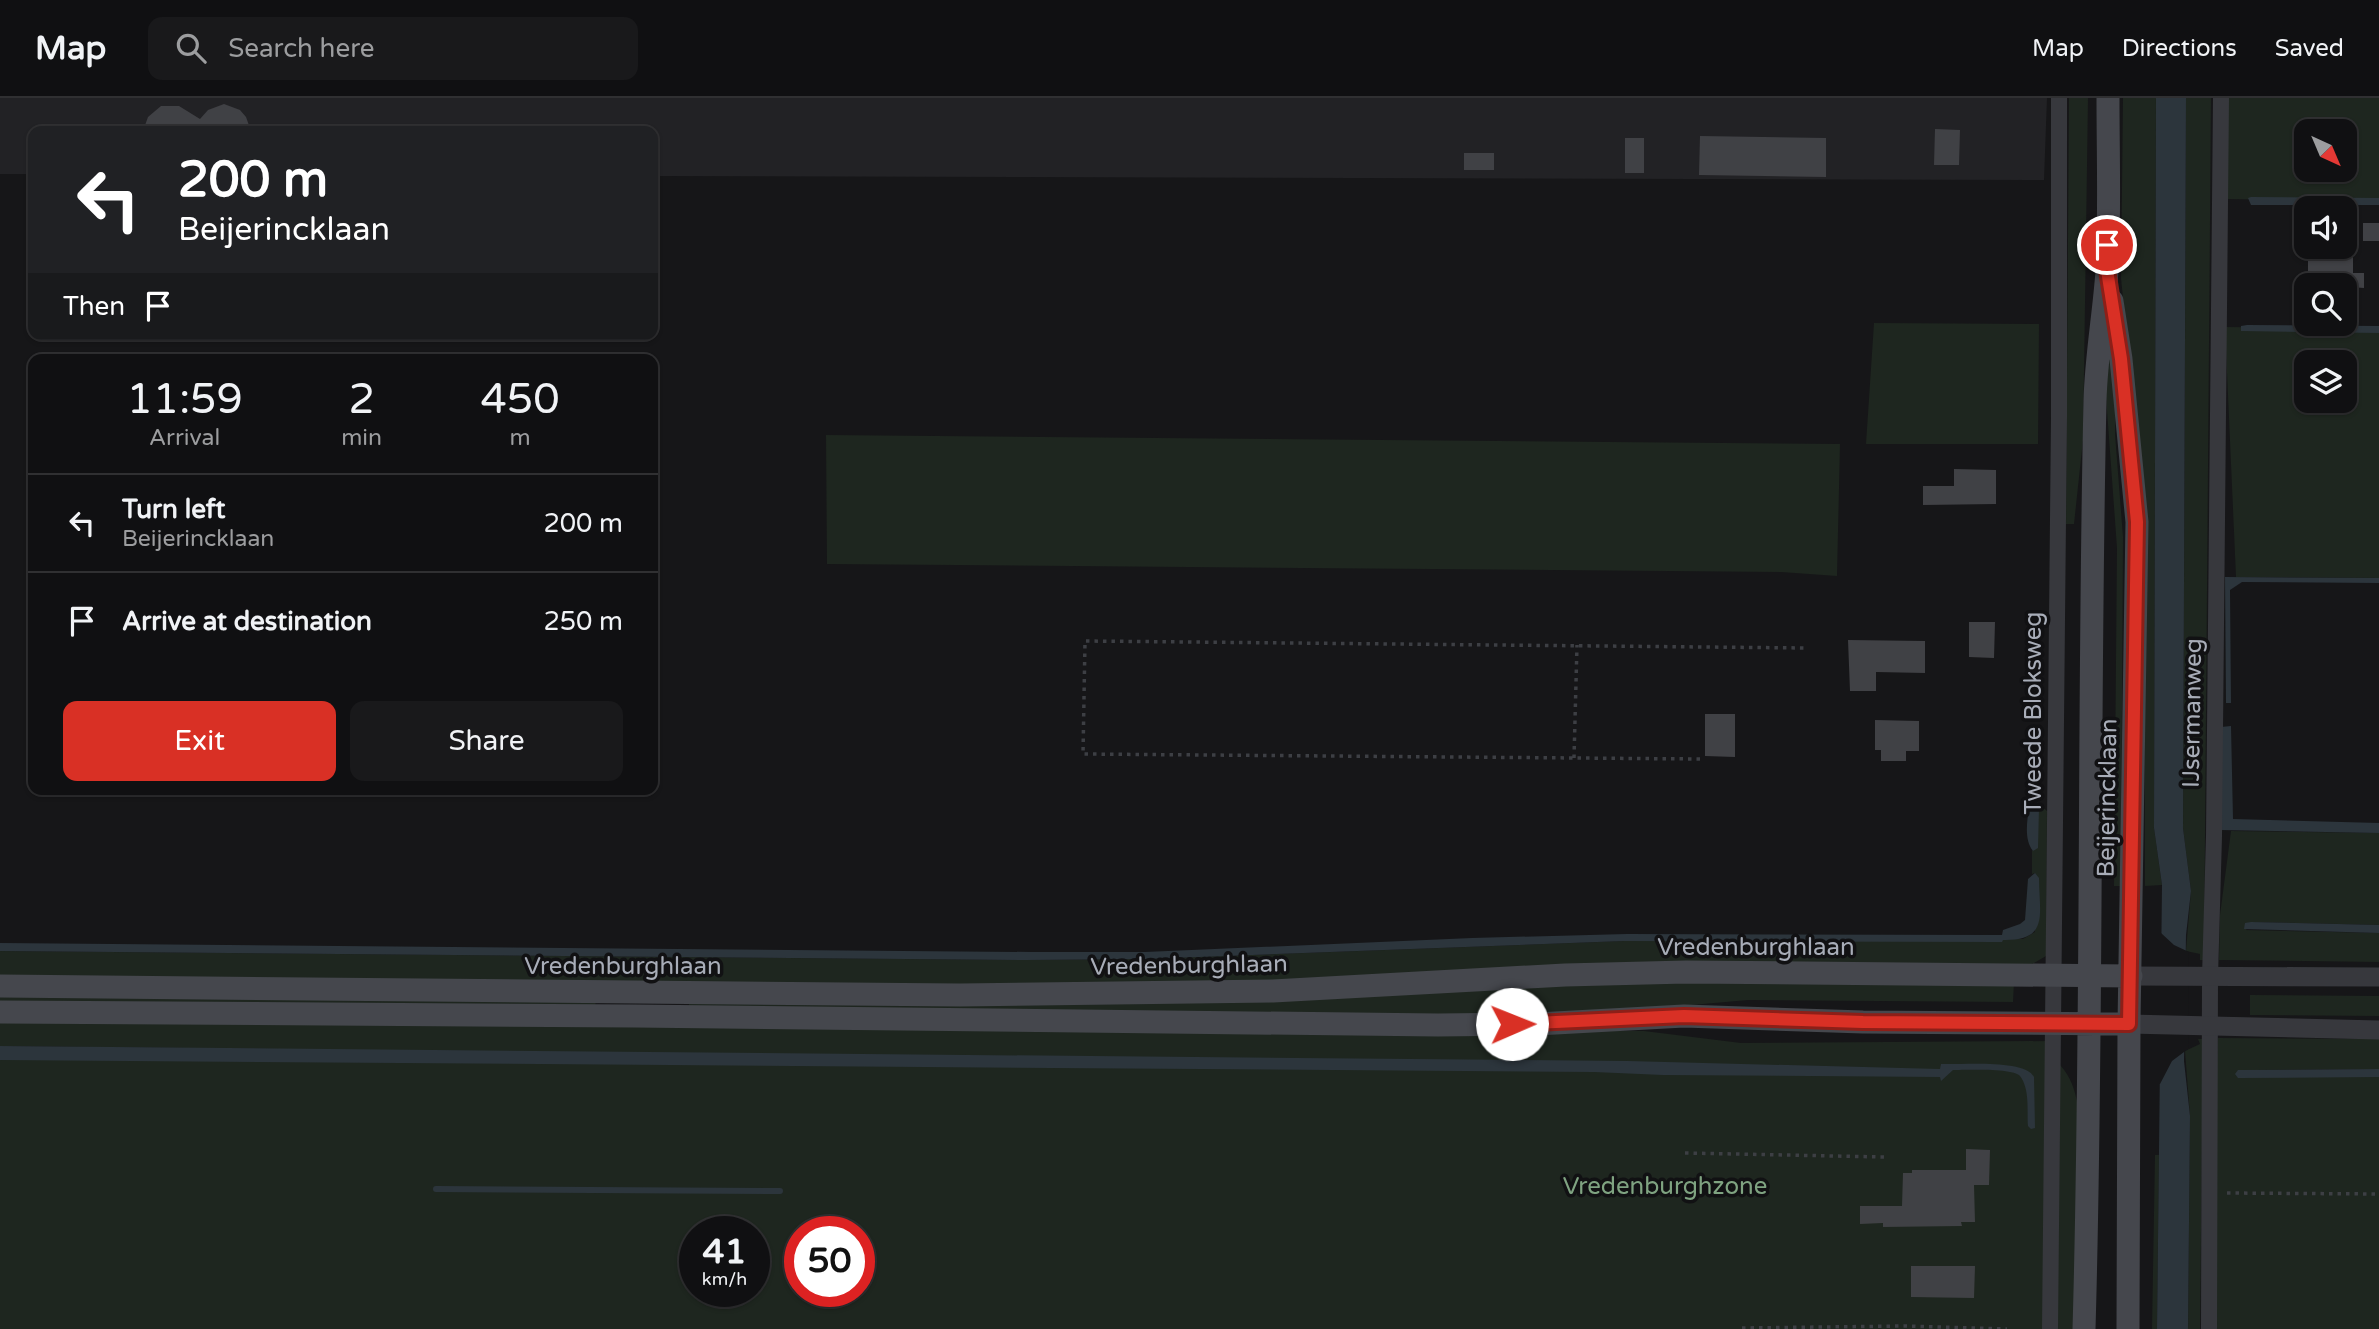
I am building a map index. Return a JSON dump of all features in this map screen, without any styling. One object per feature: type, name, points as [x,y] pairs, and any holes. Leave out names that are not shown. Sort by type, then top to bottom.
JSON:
[{"type":"main road","name":"Beijerincklaan","points":[[2084,1329],[2089,1140],[2095,397],[2107,270],[2108,98]]},
{"type":"main road","name":"Beijerincklaan","points":[[2107,270],[2121,359],[2137,522],[2129,1024],[2128,1329]]},
{"type":"main road","name":"Vredenburghlaan","points":[[0,986],[960,995],[1273,991],[1552,976],[1686,972],[2131,976]]},
{"type":"main road","name":"Vredenburghlaan","points":[[0,1012],[648,1016],[1438,1026],[1684,1016],[2053,1025],[2129,1024]]},
{"type":"street","name":"Tweede Bloksweg","points":[[2050,1329],[2059,445],[2059,98]]},
{"type":"street","name":"IJsermanweg","points":[[2209,1329],[2211,1025],[2200,976],[2214,836],[2221,98]]},
{"type":"street","name":"Vredenburghlaan","points":[[2131,976],[2379,977]]},
{"type":"street","name":"Vredenburghlaan","points":[[2129,1024],[2379,1030]]},
{"type":"path","points":[[1700,760],[1083,754],[1085,641],[1807,648]]},
{"type":"path","points":[[1574,758],[1577,645]]},
{"type":"path","points":[[1685,1153],[1885,1157]]},
{"type":"path","points":[[2211,1193],[2379,1194]]},
{"type":"path","points":[[1742,1328],[1903,1326],[2007,1329]]},
{"type":"shaded area","points":[[0,98],[2047,98],[2044,180],[658,176],[658,126],[28,126],[28,174],[0,174]]},
{"type":"shaded area","points":[[2156,98],[2186,98],[2183,828],[2191,891],[2186,935],[2184,1061],[2190,1116],[2188,1329],[2157,1329],[2162,885],[2154,828]]},
{"type":"shaded area","points":[[2294,197],[2294,205],[2251,205],[2248,198]]},
{"type":"shaded area","points":[[2357,198],[2379,198],[2379,205],[2357,205]]},
{"type":"shaded area","points":[[2294,325],[2294,332],[2241,331],[2241,326]]},
{"type":"shaded area","points":[[2357,326],[2379,326],[2379,333],[2357,333]]},
{"type":"shaded area","points":[[2225,577],[2379,578],[2379,583],[2242,582],[2230,590],[2231,703],[2226,703]]},
{"type":"shaded area","points":[[2231,726],[2233,819],[2379,823],[2379,833],[2220,830],[2221,727]]},
{"type":"shaded area","points":[[2035,805],[2039,808],[2038,848],[2033,851],[2028,842],[2027,825],[2029,808]]},
{"type":"shaded area","points":[[2035,873],[2039,878],[2039,923],[2028,936],[2002,942],[1624,941],[1147,959],[1028,960],[0,951],[0,943],[1145,952],[1627,934],[2002,935],[2003,930],[2025,920],[2028,879]]},
{"type":"shaded area","points":[[2245,923],[2379,925],[2379,933],[2244,929]]},
{"type":"shaded area","points":[[0,1046],[1628,1061],[1940,1069],[1941,1064],[1992,1064],[2019,1068],[2034,1077],[2035,1128],[2028,1126],[2027,1094],[2020,1076],[2016,1073],[1989,1070],[1953,1070],[1941,1081],[1940,1077],[1594,1072],[0,1060]]},
{"type":"shaded area","points":[[2379,1069],[2379,1077],[2238,1078],[2235,1074],[2238,1070]]},
{"type":"green space","points":[[2069,98],[2088,98],[2083,440],[2074,524],[2066,524]]},
{"type":"green space","points":[[2123,98],[2156,98],[2154,828],[2162,885],[2145,886],[2145,565],[2136,428],[2121,278]]},
{"type":"green space","points":[[2186,98],[2211,98],[2204,960],[2200,960],[2200,954],[2186,951],[2191,891],[2183,828]]},
{"type":"green space","points":[[2226,98],[2379,98],[2379,201],[2357,201],[2357,196],[2294,196],[2294,200],[2226,199]]},
{"type":"green space","points":[[1874,323],[2039,324],[2038,444],[1866,444]]},
{"type":"green space","points":[[2225,327],[2294,328],[2294,336],[2357,336],[2357,329],[2379,329],[2379,578],[2236,577]]},
{"type":"green space","points":[[2114,335],[2115,434],[2123,537],[2121,886],[2114,886],[2117,548],[2104,369]]},
{"type":"green space","points":[[826,435],[1840,444],[1837,576],[1781,572],[827,564]]},
{"type":"green space","points":[[2037,802],[2047,811],[2046,956],[2029,966],[1141,989],[0,981],[0,951],[1028,960],[1147,959],[1624,941],[2023,939],[2035,932],[2035,873],[2032,874],[2032,850]]},
{"type":"green space","points":[[2231,831],[2379,833],[2379,925],[2251,922],[2246,930],[2379,933],[2379,962],[2219,960],[2220,915]]},
{"type":"green space","points":[[1586,981],[2014,982],[2013,1002],[1748,1000],[1579,1015],[689,1011],[689,999]]},
{"type":"green space","points":[[0,992],[596,998],[595,1010],[0,1005]]},
{"type":"green space","points":[[2250,995],[2379,996],[2379,1016],[2250,1015]]},
{"type":"green space","name":"Vredenburghzone","points":[[0,1016],[1644,1031],[1741,1043],[2053,1041],[2050,1329],[0,1329],[0,1052],[282,1049],[0,1046]]},
{"type":"green space","points":[[2218,1038],[2379,1039],[2379,1069],[2254,1070],[2379,1074],[2379,1329],[2206,1329]]},
{"type":"green space","points":[[2198,1039],[2203,1039],[2200,1329],[2188,1329],[2190,1116],[2185,1051],[2200,1044]]},
{"type":"green space","points":[[2060,1065],[2072,1084],[2078,1106],[2076,1329],[2057,1329]]},
{"type":"green space","points":[[2155,1155],[2159,1155],[2157,1329],[2152,1329]]},
{"type":"pier","points":[[2157,933],[2189,952],[2188,1049],[2172,1061],[2160,1084],[2157,1084]]},
{"type":"building","points":[[224,104],[240,110],[249,126],[145,126],[148,117],[161,106],[179,106],[200,119],[208,110]]},
{"type":"building","points":[[1935,129],[1960,130],[1959,165],[1934,165]]},
{"type":"building","points":[[1700,136],[1826,138],[1826,177],[1699,175]]},
{"type":"building","points":[[1625,138],[1644,138],[1644,173],[1625,173]]},
{"type":"building","points":[[1464,153],[1494,153],[1494,170],[1464,170]]},
{"type":"building","points":[[2363,223],[2379,223],[2379,241],[2363,241]]},
{"type":"building","points":[[2308,259],[2353,259],[2353,273],[2308,272]]},
{"type":"building","points":[[2357,273],[2364,273],[2364,288],[2357,287]]},
{"type":"building","points":[[1954,469],[1996,470],[1996,504],[1923,505],[1923,486],[1954,486]]},
{"type":"building","points":[[1969,622],[1995,622],[1994,658],[1969,657]]},
{"type":"building","points":[[1848,640],[1925,641],[1925,673],[1876,672],[1876,691],[1850,691]]},
{"type":"building","points":[[1705,714],[1735,714],[1735,757],[1705,756]]},
{"type":"building","points":[[1875,720],[1919,721],[1919,751],[1906,751],[1906,761],[1881,761],[1881,750],[1875,750]]},
{"type":"building","points":[[1966,1149],[1990,1150],[1989,1185],[1974,1185],[1975,1222],[1961,1222],[1962,1226],[1883,1227],[1883,1223],[1860,1224],[1860,1206],[1902,1206],[1903,1173],[1912,1173],[1912,1170],[1966,1170]]},
{"type":"building","points":[[1911,1266],[1975,1266],[1974,1298],[1911,1297]]},
{"type":"waterway","points":[[436,1189],[780,1191]]},
{"type":"route","points":[[1512,1024],[1684,1016],[1863,1022],[2129,1024],[2137,522],[2121,359],[2107,270],[2107,245]]}]
